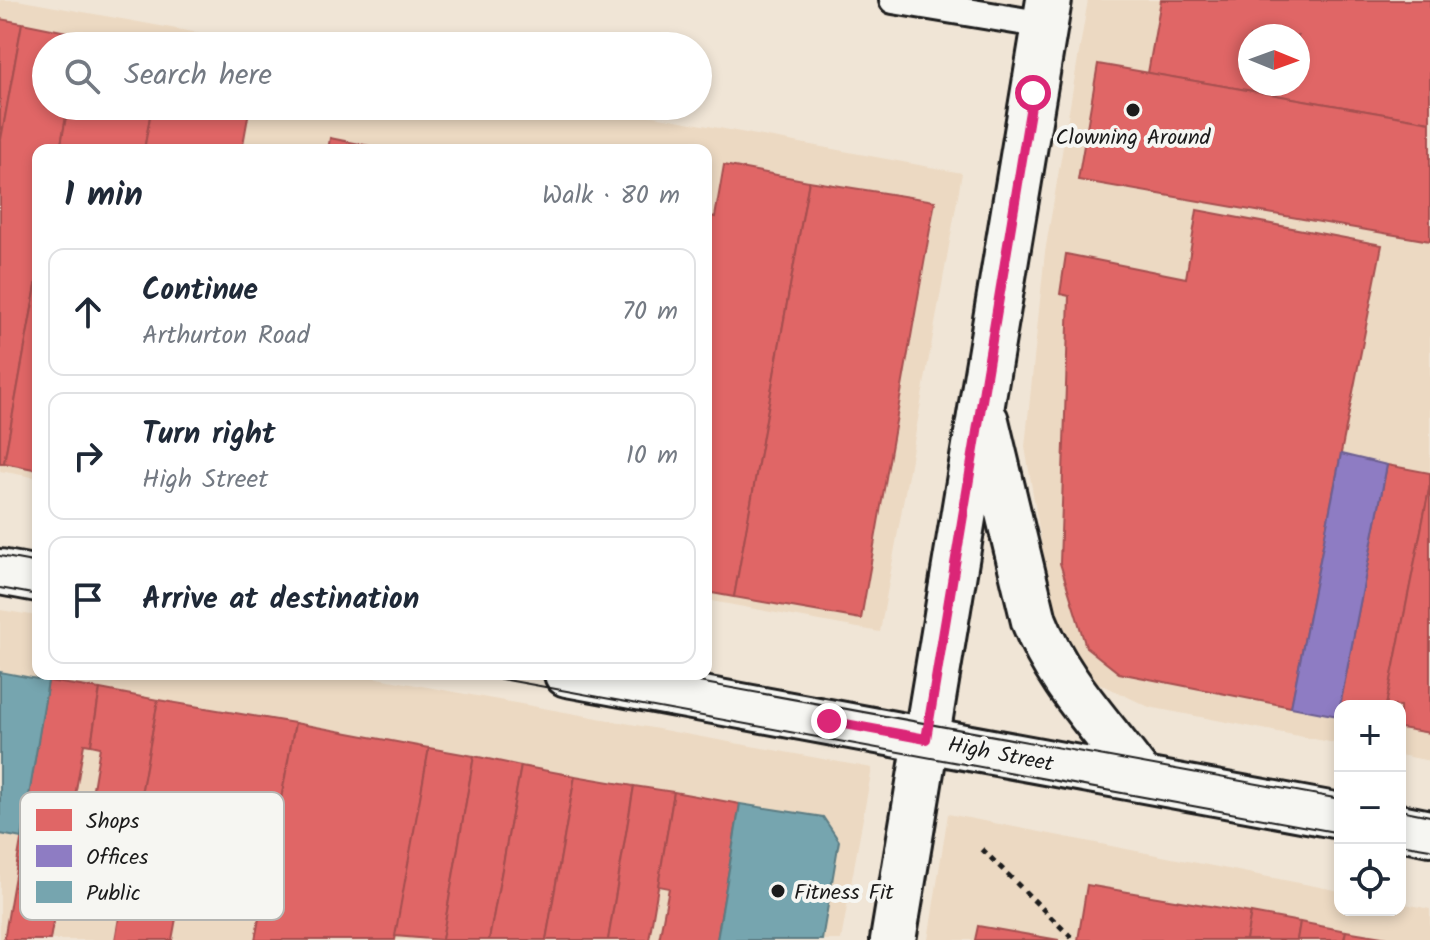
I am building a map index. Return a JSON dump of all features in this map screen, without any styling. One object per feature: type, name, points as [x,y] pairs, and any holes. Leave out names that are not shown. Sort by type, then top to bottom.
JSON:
[{"type":"street","points":[[893,940],[1047,13]]},
{"type":"street","points":[[982,402],[1034,621],[1046,652],[1141,779]]},
{"type":"street","points":[[0,572],[32,578]]},
{"type":"street","name":"High Street","points":[[600,680],[1334,815]]},
{"type":"street","points":[[1406,828],[1430,833]]},
{"type":"lane","points":[[893,0],[1047,13]]},
{"type":"path","points":[[982,849],[1074,940]]},
{"type":"shaded area","points":[[0,0],[17,0],[193,32],[32,32],[32,120],[676,120],[962,173],[880,632],[712,601],[712,144],[32,144],[32,477],[0,471]]},
{"type":"shaded area","points":[[1088,0],[1430,0],[1430,761],[1406,756],[1406,700],[1334,700],[1334,743],[1149,707],[1088,678],[1056,629],[1025,447],[1045,252]]},
{"type":"shaded area","points":[[0,610],[32,615],[32,680],[389,680],[872,768],[841,940],[0,940]]},
{"type":"shaded area","points":[[948,814],[1334,890],[1334,916],[1406,916],[1406,904],[1430,909],[1430,940],[928,940]]},
{"type":"building: Shops","points":[[1161,0],[1430,0],[1430,122],[1280,96],[1310,96],[1310,24],[1238,24],[1238,89],[1148,73]]},
{"type":"building: Shops","points":[[0,19],[22,23],[0,145]]},
{"type":"building: Shops","points":[[22,23],[67,32],[32,32],[32,120],[65,120],[61,144],[32,144],[32,308],[4,463],[0,463],[0,145]]},
{"type":"building: Shops","points":[[1098,64],[1238,88],[1238,96],[1281,96],[1430,122],[1430,241],[1078,180]]},
{"type":"building: Shops","points":[[65,120],[149,120],[145,144],[61,144]]},
{"type":"building: Shops","points":[[149,120],[247,120],[243,144],[145,144]]},
{"type":"building: Shops","points":[[330,138],[360,144],[329,144]]},
{"type":"building: Shops","points":[[724,165],[809,181],[734,597],[712,593],[712,216],[715,217]]},
{"type":"building: Shops","points":[[809,181],[935,201],[861,619],[734,597]]},
{"type":"building: Shops","points":[[1197,210],[1382,245],[1291,707],[1119,673],[1086,647],[1060,563],[1069,296],[1060,294],[1066,254],[1186,278]]},
{"type":"building: Shops","points":[[32,308],[32,469],[4,463]]},
{"type":"building: Shops","points":[[1387,465],[1430,473],[1387,700],[1341,700]]},
{"type":"building: Shops","points":[[1430,485],[1430,733],[1406,729],[1406,700],[1387,700]]},
{"type":"building: Shops","points":[[48,681],[100,689],[91,745],[84,744],[76,792],[29,792]]},
{"type":"building: Shops","points":[[100,689],[158,700],[142,792],[92,792],[100,747],[91,745]]},
{"type":"building: Shops","points":[[158,700],[295,723],[283,792],[142,792]]},
{"type":"building: Shops","points":[[295,723],[429,748],[395,940],[255,940],[259,920],[284,920],[282,792]]},
{"type":"building: Shops","points":[[429,748],[474,756],[442,940],[395,936]]},
{"type":"building: Shops","points":[[474,756],[521,766],[489,940],[442,940]]},
{"type":"building: Shops","points":[[521,766],[575,776],[546,940],[489,940]]},
{"type":"building: Shops","points":[[575,776],[634,786],[608,940],[546,940]]},
{"type":"building: Shops","points":[[634,786],[674,792],[649,940],[608,940]]},
{"type":"building: Shops","points":[[674,792],[740,804],[717,940],[659,940],[669,888],[658,886]]},
{"type":"building: Shops","points":[[20,846],[20,920],[53,920],[50,940],[4,940]]},
{"type":"building: Shops","points":[[1087,885],[1251,913],[1246,940],[1078,940]]},
{"type":"building: Shops","points":[[1251,913],[1300,922],[1297,940],[1246,940]]},
{"type":"building: Shops","points":[[119,920],[176,920],[172,940],[115,940]]},
{"type":"building: Shops","points":[[1300,922],[1346,931],[1344,940],[1297,940]]},
{"type":"building: Shops","points":[[978,926],[1059,940],[975,940]]},
{"type":"building: Shops","points":[[1346,931],[1394,939],[1344,940]]},
{"type":"building: Offices","points":[[1341,454],[1387,465],[1341,700],[1334,700],[1334,715],[1291,707]]},
{"type":"building: Public","points":[[0,672],[48,681],[30,792],[20,792],[20,838],[0,834]]},
{"type":"building: Public","name":"Fitness Fit","points":[[740,804],[823,817],[839,841],[822,940],[717,940]]},
{"type":"tram line","points":[[0,556],[32,562]]},
{"type":"tram line","points":[[0,588],[32,594]]},
{"type":"tram line","points":[[507,680],[1334,832]]},
{"type":"tram line","points":[[688,680],[1334,798]]},
{"type":"tram line","points":[[1406,811],[1430,816]]},
{"type":"tram line","points":[[1406,845],[1430,849]]},
{"type":"place","name":"Clowning Around","points":[[1133,110]]},
{"type":"place","name":"Fitness Fit","points":[[778,891]]},
{"type":"route","points":[[829,721],[926,739],[1033,93]]}]
